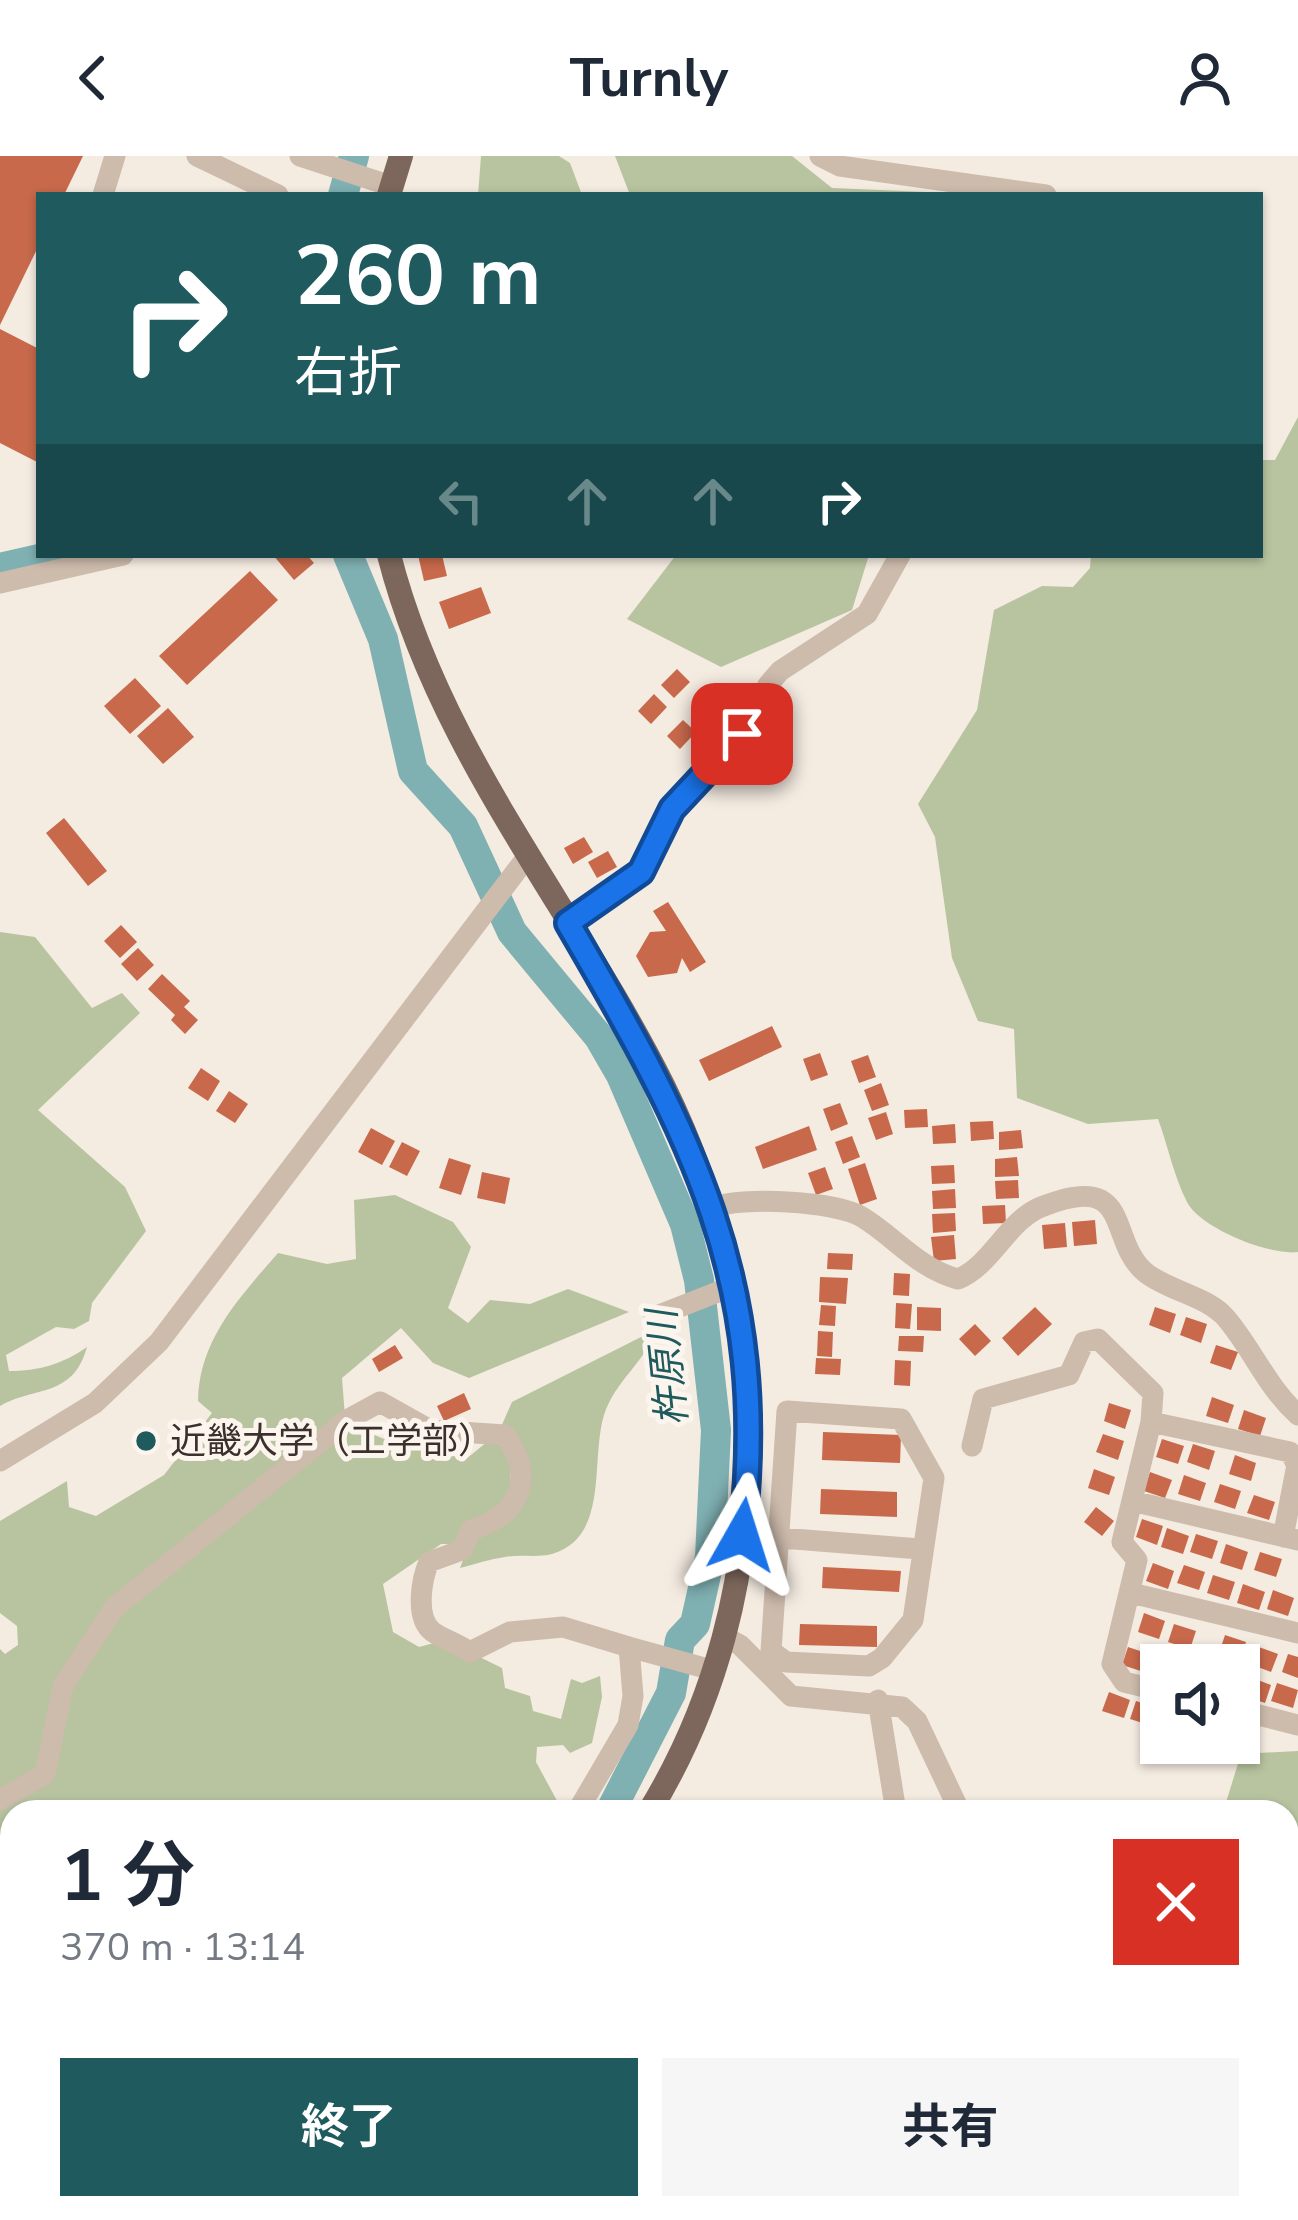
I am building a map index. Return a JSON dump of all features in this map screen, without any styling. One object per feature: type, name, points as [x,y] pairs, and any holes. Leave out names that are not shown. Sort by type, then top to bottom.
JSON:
[{"type":"main road","points":[[383,186],[401,156]]},
{"type":"main road","points":[[390,558],[431,681],[527,856],[663,1085],[712,1208],[721,1289],[749,1401],[742,1535],[723,1636],[700,1667],[693,1726],[655,1800]]},
{"type":"street","points":[[104,192],[115,156]]},
{"type":"street","points":[[197,156],[272,192]]},
{"type":"street","points":[[300,156],[383,186]]},
{"type":"street","points":[[820,156],[840,166],[1025,192]]},
{"type":"street","points":[[0,583],[110,558]]},
{"type":"street","points":[[568,923],[641,872],[672,809],[729,751],[780,671],[867,614],[898,558]]},
{"type":"street","points":[[0,1461],[95,1403],[159,1342],[527,856]]},
{"type":"street","points":[[712,1208],[735,1202],[838,1208],[861,1217],[930,1268],[958,1279],[973,1273],[1040,1208],[1083,1198],[1102,1200],[1115,1210],[1142,1270],[1223,1314],[1280,1399],[1298,1415]]},
{"type":"street","points":[[665,1312],[721,1289]]},
{"type":"street","points":[[972,1446],[983,1399],[1069,1375],[1084,1342],[1098,1339],[1153,1393],[1151,1422],[1122,1542],[1137,1560],[1112,1664],[1124,1682],[1140,1686]]},
{"type":"street","points":[[0,1800],[45,1774],[63,1687],[114,1608],[347,1420],[380,1402],[430,1430],[505,1435],[517,1452],[519,1492],[498,1522],[471,1531],[462,1550],[430,1562],[423,1576],[421,1594],[434,1632],[470,1652],[510,1632],[562,1627],[700,1667]]},
{"type":"street","points":[[787,1411],[901,1419],[934,1478],[913,1620],[882,1658],[869,1666],[785,1662],[771,1651],[778,1539],[787,1411]]},
{"type":"street","points":[[1132,1502],[1291,1539],[1297,1466],[1289,1452],[1151,1422]]},
{"type":"street","points":[[742,1535],[920,1549]]},
{"type":"street","points":[[1131,1593],[1298,1633]]},
{"type":"street","points":[[723,1636],[740,1645],[791,1696],[878,1700],[902,1707],[917,1721],[954,1800]]},
{"type":"street","points":[[585,1800],[628,1725],[640,1650]]},
{"type":"street","points":[[878,1700],[894,1800]]},
{"type":"street","points":[[1260,1715],[1298,1725]]},
{"type":"green space","points":[[481,156],[559,156],[570,163],[581,192],[478,192]]},
{"type":"green space","points":[[615,156],[792,156],[832,188],[926,192],[629,192]]},
{"type":"green space","points":[[1298,417],[1298,1252],[1271,1250],[1237,1238],[1194,1212],[1178,1182],[1158,1119],[1088,1124],[1017,1098],[1014,1029],[978,1021],[952,958],[935,837],[918,804],[977,710],[994,610],[1042,586],[1073,587],[1090,568],[1091,558],[1263,558],[1263,460],[1275,460]]},
{"type":"green space","points":[[674,558],[868,558],[852,610],[721,667],[627,619]]},
{"type":"green space","points":[[0,932],[35,937],[92,1008],[122,993],[140,1013],[38,1110],[125,1187],[146,1231],[92,1303],[89,1321],[74,1329],[56,1327],[6,1355],[9,1371],[30,1370],[60,1362],[87,1347],[72,1375],[63,1383],[0,1406]]},
{"type":"green space","points":[[395,1195],[453,1222],[471,1247],[448,1308],[468,1323],[490,1300],[530,1304],[568,1289],[629,1312],[469,1378],[433,1363],[401,1328],[342,1378],[345,1417],[86,1639],[42,1772],[0,1795],[0,1649],[5,1654],[18,1645],[17,1626],[0,1613],[0,1521],[67,1481],[69,1507],[96,1516],[164,1475],[212,1413],[198,1401],[206,1358],[224,1320],[250,1286],[278,1253],[327,1264],[356,1259],[354,1200]]},
{"type":"green space","points":[[657,1329],[604,1415],[594,1495],[583,1531],[552,1554],[505,1557],[460,1568],[473,1534],[521,1497],[501,1427],[512,1402]]},
{"type":"green space","points":[[350,1425],[411,1450],[436,1441],[466,1459],[487,1442],[500,1444],[509,1456],[512,1496],[457,1544],[441,1544],[383,1584],[393,1632],[419,1647],[445,1640],[502,1668],[505,1688],[530,1696],[533,1711],[561,1719],[571,1679],[582,1683],[600,1676],[602,1697],[592,1743],[570,1753],[563,1745],[537,1747],[536,1762],[557,1800],[12,1800],[51,1778],[69,1689],[119,1613]]},
{"type":"green space","points":[[1298,1751],[1298,1800],[1227,1800],[1238,1764],[1260,1764],[1260,1753]]},
{"type":"building","points":[[0,156],[83,156],[65,192],[36,192],[36,251],[0,325]]},
{"type":"building","points":[[0,329],[36,347],[36,461],[0,443]]},
{"type":"building","points":[[276,558],[310,558],[314,563],[294,580]]},
{"type":"building","points":[[419,558],[443,558],[447,576],[424,581]]},
{"type":"building","points":[[250,571],[278,600],[187,685],[159,656]]},
{"type":"building","points":[[481,587],[491,613],[449,629],[439,602]]},
{"type":"building","points":[[677,669],[690,682],[674,698],[661,685]]},
{"type":"building","points":[[135,678],[161,706],[130,734],[104,706]]},
{"type":"building","points":[[654,694],[667,707],[651,724],[638,711]]},
{"type":"building","points":[[168,708],[194,737],[163,764],[137,736]]},
{"type":"building","points":[[683,720],[696,732],[680,749],[667,736]]},
{"type":"building","points":[[64,818],[107,871],[88,886],[46,833]]},
{"type":"building","points":[[584,837],[593,852],[573,864],[564,848]]},
{"type":"building","points":[[608,851],[617,867],[597,878],[588,862]]},
{"type":"building","points":[[668,902],[706,962],[690,972],[682,958],[677,973],[648,977],[636,956],[650,932],[666,931],[653,911]]},
{"type":"building","points":[[121,925],[137,942],[120,958],[104,941]]},
{"type":"building","points":[[138,948],[154,965],[137,981],[121,964]]},
{"type":"building","points":[[162,974],[190,1001],[184,1007],[198,1020],[185,1034],[171,1020],[175,1015],[148,989]]},
{"type":"building","points":[[772,1026],[782,1047],[709,1081],[699,1060]]},
{"type":"building","points":[[820,1053],[828,1075],[811,1081],[803,1059]]},
{"type":"building","points":[[868,1055],[876,1077],[859,1083],[851,1061]]},
{"type":"building","points":[[201,1068],[220,1081],[208,1101],[188,1088]]},
{"type":"building","points":[[881,1083],[889,1105],[872,1111],[864,1090]]},
{"type":"building","points":[[229,1091],[248,1104],[235,1123],[216,1111]]},
{"type":"building","points":[[840,1103],[848,1124],[831,1131],[823,1109]]},
{"type":"building","points":[[927,1109],[928,1127],[905,1128],[904,1110]]},
{"type":"building","points":[[886,1112],[893,1134],[876,1140],[868,1118]]},
{"type":"building","points":[[993,1121],[994,1139],[971,1141],[970,1122]]},
{"type":"building","points":[[955,1124],[956,1143],[933,1144],[932,1126]]},
{"type":"building","points":[[809,1126],[817,1150],[763,1169],[755,1147]]},
{"type":"building","points":[[371,1128],[395,1141],[382,1165],[358,1152]]},
{"type":"building","points":[[1021,1130],[1023,1148],[999,1150],[999,1132]]},
{"type":"building","points":[[852,1136],[860,1157],[843,1164],[835,1142]]},
{"type":"building","points":[[402,1142],[420,1151],[407,1176],[389,1167]]},
{"type":"building","points":[[1017,1157],[1019,1176],[995,1177],[995,1159]]},
{"type":"building","points":[[449,1158],[471,1165],[461,1195],[439,1188]]},
{"type":"building","points":[[865,1163],[877,1199],[860,1205],[848,1169]]},
{"type":"building","points":[[954,1165],[955,1183],[932,1184],[931,1166]]},
{"type":"building","points":[[825,1167],[833,1189],[816,1195],[808,1173]]},
{"type":"building","points":[[482,1172],[510,1178],[505,1204],[477,1198]]},
{"type":"building","points":[[1018,1180],[1019,1198],[996,1199],[995,1181]]},
{"type":"building","points":[[955,1189],[956,1208],[933,1209],[932,1191]]},
{"type":"building","points":[[1005,1205],[1006,1223],[983,1224],[982,1206]]},
{"type":"building","points":[[955,1213],[956,1231],[933,1233],[932,1214]]},
{"type":"building","points":[[1095,1220],[1097,1244],[1074,1246],[1072,1222]]},
{"type":"building","points":[[1065,1223],[1067,1247],[1044,1249],[1042,1225]]},
{"type":"building","points":[[954,1235],[956,1259],[934,1261],[931,1237]]},
{"type":"building","points":[[828,1253],[853,1254],[852,1270],[827,1269]]},
{"type":"building","points":[[894,1273],[910,1274],[909,1296],[893,1295]]},
{"type":"building","points":[[820,1277],[848,1278],[846,1304],[819,1302]]},
{"type":"building","points":[[896,1303],[912,1304],[910,1329],[895,1328]]},
{"type":"building","points":[[821,1305],[836,1306],[835,1326],[819,1325]]},
{"type":"building","points":[[917,1307],[941,1308],[941,1331],[917,1330]]},
{"type":"building","points":[[1035,1307],[1052,1324],[1018,1356],[1002,1338]]},
{"type":"building","points":[[1155,1307],[1176,1314],[1170,1333],[1149,1325]]},
{"type":"building","points":[[1186,1317],[1207,1324],[1201,1343],[1180,1335]]},
{"type":"building","points":[[975,1324],[991,1341],[975,1356],[959,1339]]},
{"type":"building","points":[[818,1331],[833,1332],[832,1357],[817,1356]]},
{"type":"building","points":[[899,1336],[924,1336],[923,1352],[898,1351]]},
{"type":"building","points":[[395,1345],[403,1358],[379,1372],[372,1359]]},
{"type":"building","points":[[1216,1345],[1238,1352],[1231,1370],[1210,1363]]},
{"type":"building","points":[[816,1358],[841,1359],[840,1375],[815,1374]]},
{"type":"building","points":[[895,1360],[911,1361],[910,1386],[894,1385]]},
{"type":"building","points":[[464,1393],[471,1409],[444,1421],[437,1406]]},
{"type":"building","points":[[1212,1397],[1234,1405],[1228,1423],[1206,1416]]},
{"type":"building","points":[[1109,1403],[1131,1410],[1125,1429],[1104,1421]]},
{"type":"building","points":[[1244,1410],[1266,1418],[1260,1436],[1238,1429]]},
{"type":"building","points":[[823,1432],[901,1435],[900,1463],[822,1460]]},
{"type":"building","points":[[1103,1434],[1124,1441],[1118,1460],[1096,1452]]},
{"type":"building","points":[[1162,1439],[1184,1446],[1178,1464],[1156,1457]]},
{"type":"building","points":[[1193,1444],[1215,1451],[1209,1470],[1187,1462]]},
{"type":"building","points":[[1235,1455],[1256,1463],[1251,1481],[1229,1474]]},
{"type":"building","points":[[1094,1469],[1115,1477],[1109,1495],[1088,1488]]},
{"type":"building","points":[[1150,1472],[1172,1480],[1165,1498],[1144,1491]]},
{"type":"building","points":[[1184,1475],[1206,1483],[1200,1501],[1178,1494]]},
{"type":"building","points":[[1220,1484],[1241,1491],[1235,1509],[1214,1502]]},
{"type":"building","points":[[821,1489],[897,1492],[897,1517],[820,1514]]},
{"type":"building","points":[[1254,1495],[1275,1502],[1269,1520],[1247,1513]]},
{"type":"building","points":[[1096,1507],[1114,1521],[1102,1536],[1084,1522]]},
{"type":"building","points":[[1142,1519],[1163,1526],[1157,1545],[1136,1537]]},
{"type":"building","points":[[1167,1528],[1189,1536],[1183,1554],[1161,1547]]},
{"type":"building","points":[[1196,1534],[1218,1541],[1212,1559],[1190,1552]]},
{"type":"building","points":[[1226,1544],[1248,1552],[1242,1570],[1220,1563]]},
{"type":"building","points":[[1260,1552],[1282,1559],[1276,1577],[1254,1570]]},
{"type":"building","points":[[1153,1563],[1174,1571],[1168,1589],[1146,1581]]},
{"type":"building","points":[[1184,1565],[1205,1572],[1199,1590],[1177,1583]]},
{"type":"building","points":[[823,1567],[901,1571],[899,1592],[822,1588]]},
{"type":"building","points":[[1213,1575],[1235,1582],[1229,1600],[1207,1593]]},
{"type":"building","points":[[1243,1584],[1265,1592],[1259,1610],[1237,1603]]},
{"type":"building","points":[[1273,1590],[1294,1598],[1288,1616],[1267,1609]]},
{"type":"building","points":[[1144,1613],[1165,1621],[1159,1639],[1138,1632]]},
{"type":"building","points":[[800,1624],[877,1626],[877,1647],[799,1645]]},
{"type":"building","points":[[1174,1624],[1196,1631],[1192,1644],[1168,1642]]},
{"type":"building","points":[[1225,1635],[1246,1642],[1245,1644],[1222,1644]]},
{"type":"building","points":[[1128,1647],[1140,1651],[1140,1671],[1122,1665]]},
{"type":"building","points":[[1260,1647],[1278,1654],[1271,1672],[1260,1668]]},
{"type":"building","points":[[1288,1654],[1298,1657],[1298,1678],[1282,1672]]},
{"type":"building","points":[[1260,1681],[1271,1685],[1265,1703],[1260,1701]]},
{"type":"building","points":[[1277,1683],[1298,1690],[1293,1708],[1271,1701]]},
{"type":"building","points":[[1109,1692],[1130,1700],[1124,1718],[1102,1711]]},
{"type":"building","points":[[1136,1701],[1140,1702],[1140,1722],[1130,1719]]},
{"type":"waterway","name":"杵原川","points":[[344,192],[354,156]]},
{"type":"waterway","points":[[0,568],[43,558]]},
{"type":"waterway","name":"杵原川","points":[[349,558],[383,639],[413,771],[463,826],[512,932],[599,1037],[621,1075],[685,1224],[699,1280],[716,1430],[710,1557],[695,1624],[680,1640],[671,1693],[616,1800]]},
{"type":"place","name":"近畿大学（工学部）","points":[[146,1441]]},
{"type":"route","points":[[742,734],[672,809],[641,872],[568,923],[663,1085],[701,1172],[724,1246],[741,1322],[749,1401],[749,1478],[742,1535]]}]
